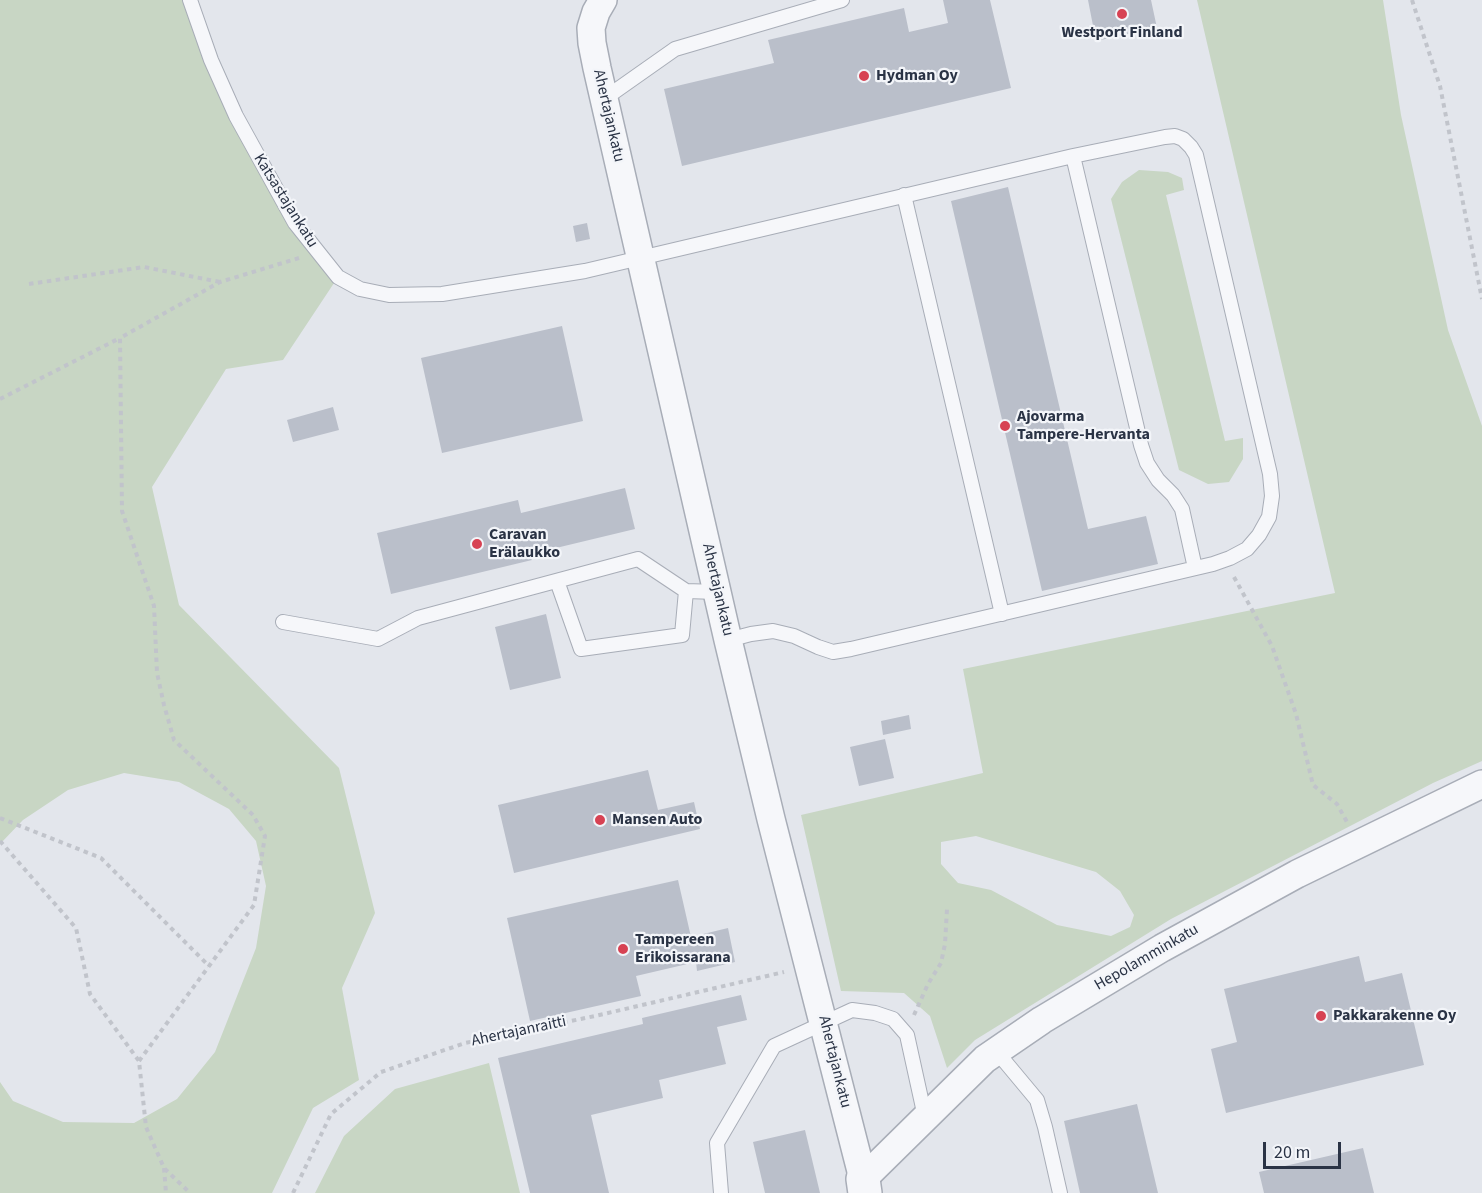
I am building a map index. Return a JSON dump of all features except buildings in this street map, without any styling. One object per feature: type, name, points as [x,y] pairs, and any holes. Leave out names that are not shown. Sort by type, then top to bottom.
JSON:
[{"type":"street","name":"Ahertajankatu","points":[[603,0],[591,28],[604,99],[728,640],[864,1186]]},
{"type":"street","name":"Hepolamminkatu","points":[[864,1186],[925,1117],[985,1059],[1041,1020],[1162,948],[1297,874],[1482,784]]},
{"type":"lane","name":"Katsastajankatu","points":[[190,0],[211,60],[236,116],[295,223],[338,277],[360,289],[389,295],[442,294],[585,271],[1073,156],[1175,136],[1183,139],[1196,156],[1270,474],[1272,496],[1269,517],[1259,536],[1246,549],[1224,560]]},
{"type":"lane","points":[[604,99],[675,49],[842,0]]},
{"type":"lane","points":[[1073,156],[1141,445],[1147,463],[1182,509],[1195,568]]},
{"type":"lane","points":[[904,195],[1002,614]]},
{"type":"lane","points":[[283,622],[378,639],[418,618],[638,559],[686,591],[717,592]]},
{"type":"lane","points":[[728,640],[773,631],[794,636],[833,652],[1224,560]]},
{"type":"lane","points":[[557,581],[581,649],[682,635],[686,591]]},
{"type":"lane","points":[[721,1193],[717,1143],[774,1046],[852,1010],[875,1013],[893,1019],[907,1035],[925,1117]]},
{"type":"lane","points":[[997,1052],[1036,1100],[1046,1127],[1060,1193]]},
{"type":"path","points":[[1412,0],[1440,86],[1482,299]]},
{"type":"path","points":[[0,399],[120,338],[220,282],[316,252]]},
{"type":"path","points":[[29,284],[144,267],[220,282]]},
{"type":"path","points":[[120,338],[122,511],[154,606],[157,673],[174,740],[253,815],[265,836],[254,905],[140,1061]]},
{"type":"path","points":[[1224,560],[1272,646],[1296,714],[1313,785],[1337,804],[1359,843]]},
{"type":"path","points":[[0,818],[101,858],[209,966]]},
{"type":"path","points":[[0,841],[76,928],[90,994],[140,1061],[146,1127],[164,1168],[166,1193]]},
{"type":"path","points":[[907,1035],[928,984],[941,963],[945,945],[947,909]]},
{"type":"path","name":"Ahertajanraitti","points":[[293,1193],[331,1114],[381,1072],[465,1043],[595,1016],[809,966]]},
{"type":"path","points":[[164,1168],[190,1193]]},
{"type":"green space","points":[[0,0],[190,0],[236,116],[295,223],[338,277],[283,360],[226,369],[152,487],[179,605],[339,768],[375,913],[342,988],[359,1080],[313,1108],[272,1193],[0,1193],[0,1082],[13,1101],[63,1122],[134,1123],[177,1099],[215,1052],[256,948],[266,886],[256,841],[229,809],[179,782],[124,773],[68,790],[23,820],[0,844]]},
{"type":"green space","points":[[1197,0],[1383,0],[1401,115],[1448,330],[1482,426],[1482,761],[1433,783],[1171,919],[975,1040],[947,1068],[930,1016],[904,993],[841,991],[801,815],[983,773],[963,669],[1335,593]],"holes":[[[976,836],[1096,872],[1120,891],[1134,915],[1130,927],[1111,936],[1057,925],[991,890],[958,883],[941,864],[941,842]]]},
{"type":"green space","points":[[1139,170],[1168,172],[1182,178],[1184,190],[1166,195],[1225,441],[1243,438],[1243,459],[1229,482],[1208,484],[1179,470],[1111,199],[1122,182]]},
{"type":"green space","points":[[489,1063],[520,1193],[315,1193],[344,1136],[395,1089]]},
{"type":"place","name":"Westport Finland","points":[[1122,14]]},
{"type":"place","name":"Hydman Oy","points":[[864,76]]},
{"type":"place","name":"Ajovarma Tampere-Hervanta","points":[[1005,426]]},
{"type":"place","name":"Caravan Erälaukko","points":[[477,544]]},
{"type":"place","name":"Mansen Auto","points":[[600,820]]},
{"type":"place","name":"Tampereen Erikoissarana","points":[[623,949]]},
{"type":"place","name":"Pakkarakenne Oy","points":[[1321,1016]]}]
